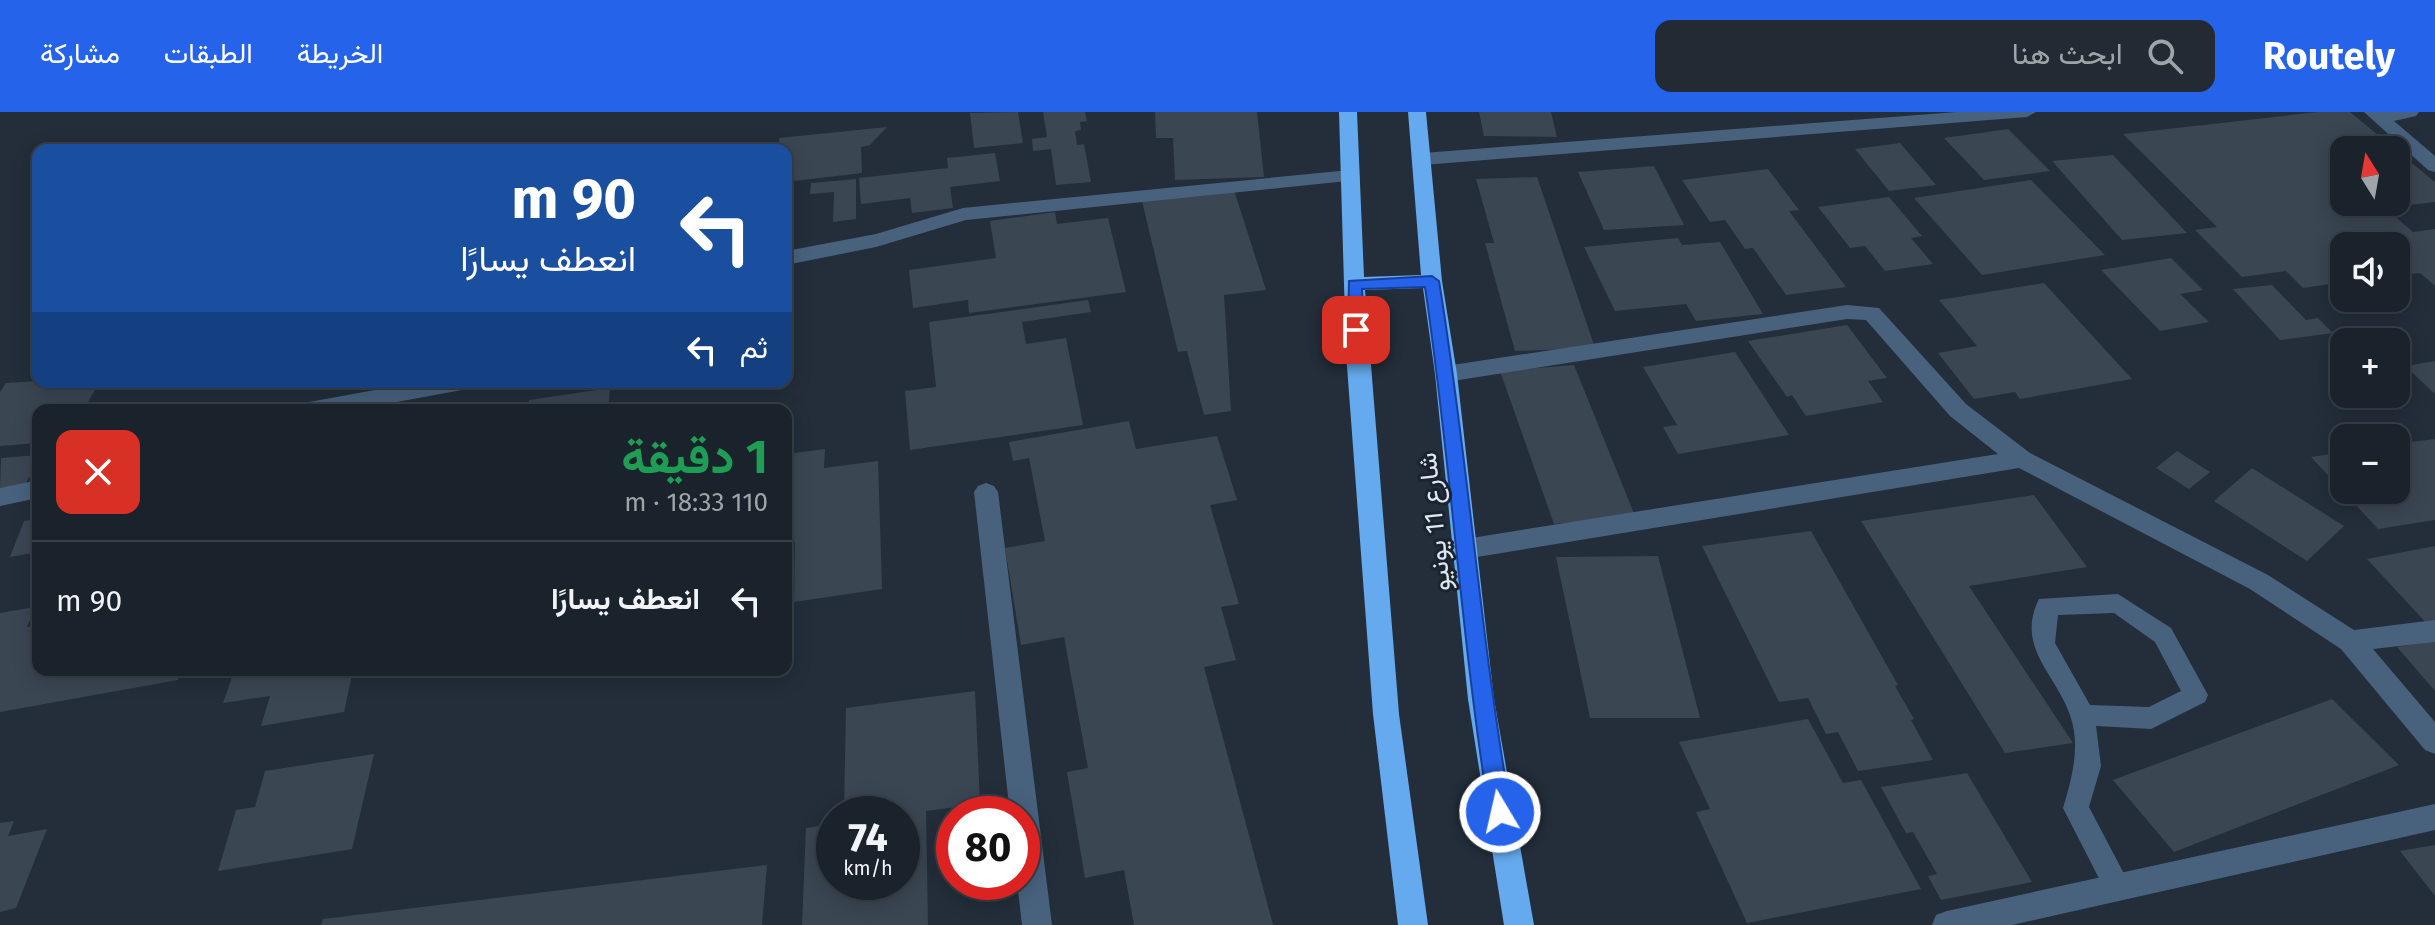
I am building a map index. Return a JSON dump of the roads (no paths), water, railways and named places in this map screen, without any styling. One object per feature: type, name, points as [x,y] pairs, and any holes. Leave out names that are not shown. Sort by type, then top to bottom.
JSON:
[{"type":"highway","points":[[1348,112],[1357,353],[1386,714],[1413,925]]},
{"type":"highway","name":"شارع 11 يونيو","points":[[1417,112],[1432,281],[1446,374],[1481,699],[1519,925]]},
{"type":"highway","points":[[1354,284],[1432,281]]},
{"type":"street","points":[[1423,159],[2027,112]]},
{"type":"street","points":[[2376,115],[2410,112]]},
{"type":"street","points":[[2376,115],[2435,166]]},
{"type":"street","points":[[792,257],[862,246],[916,232],[963,214],[990,210],[1350,176]]},
{"type":"street","points":[[1446,374],[1832,315],[1872,313],[1894,334],[1951,404],[1987,435],[2022,459],[2259,582],[2350,641],[2435,742]]},
{"type":"street","points":[[342,404],[429,388]]},
{"type":"street","points":[[1465,549],[2022,459]]},
{"type":"street","points":[[0,497],[32,490]]},
{"type":"street","points":[[986,492],[1037,925]]},
{"type":"street","points":[[2350,641],[2435,631]]},
{"type":"street","points":[[1947,925],[2435,817]]},
{"type":"lane","points":[[2083,715],[2151,718],[2196,695],[2163,635],[2118,603],[2047,606],[2043,644],[2083,715],[2088,766],[2076,808],[2118,887]]}]
